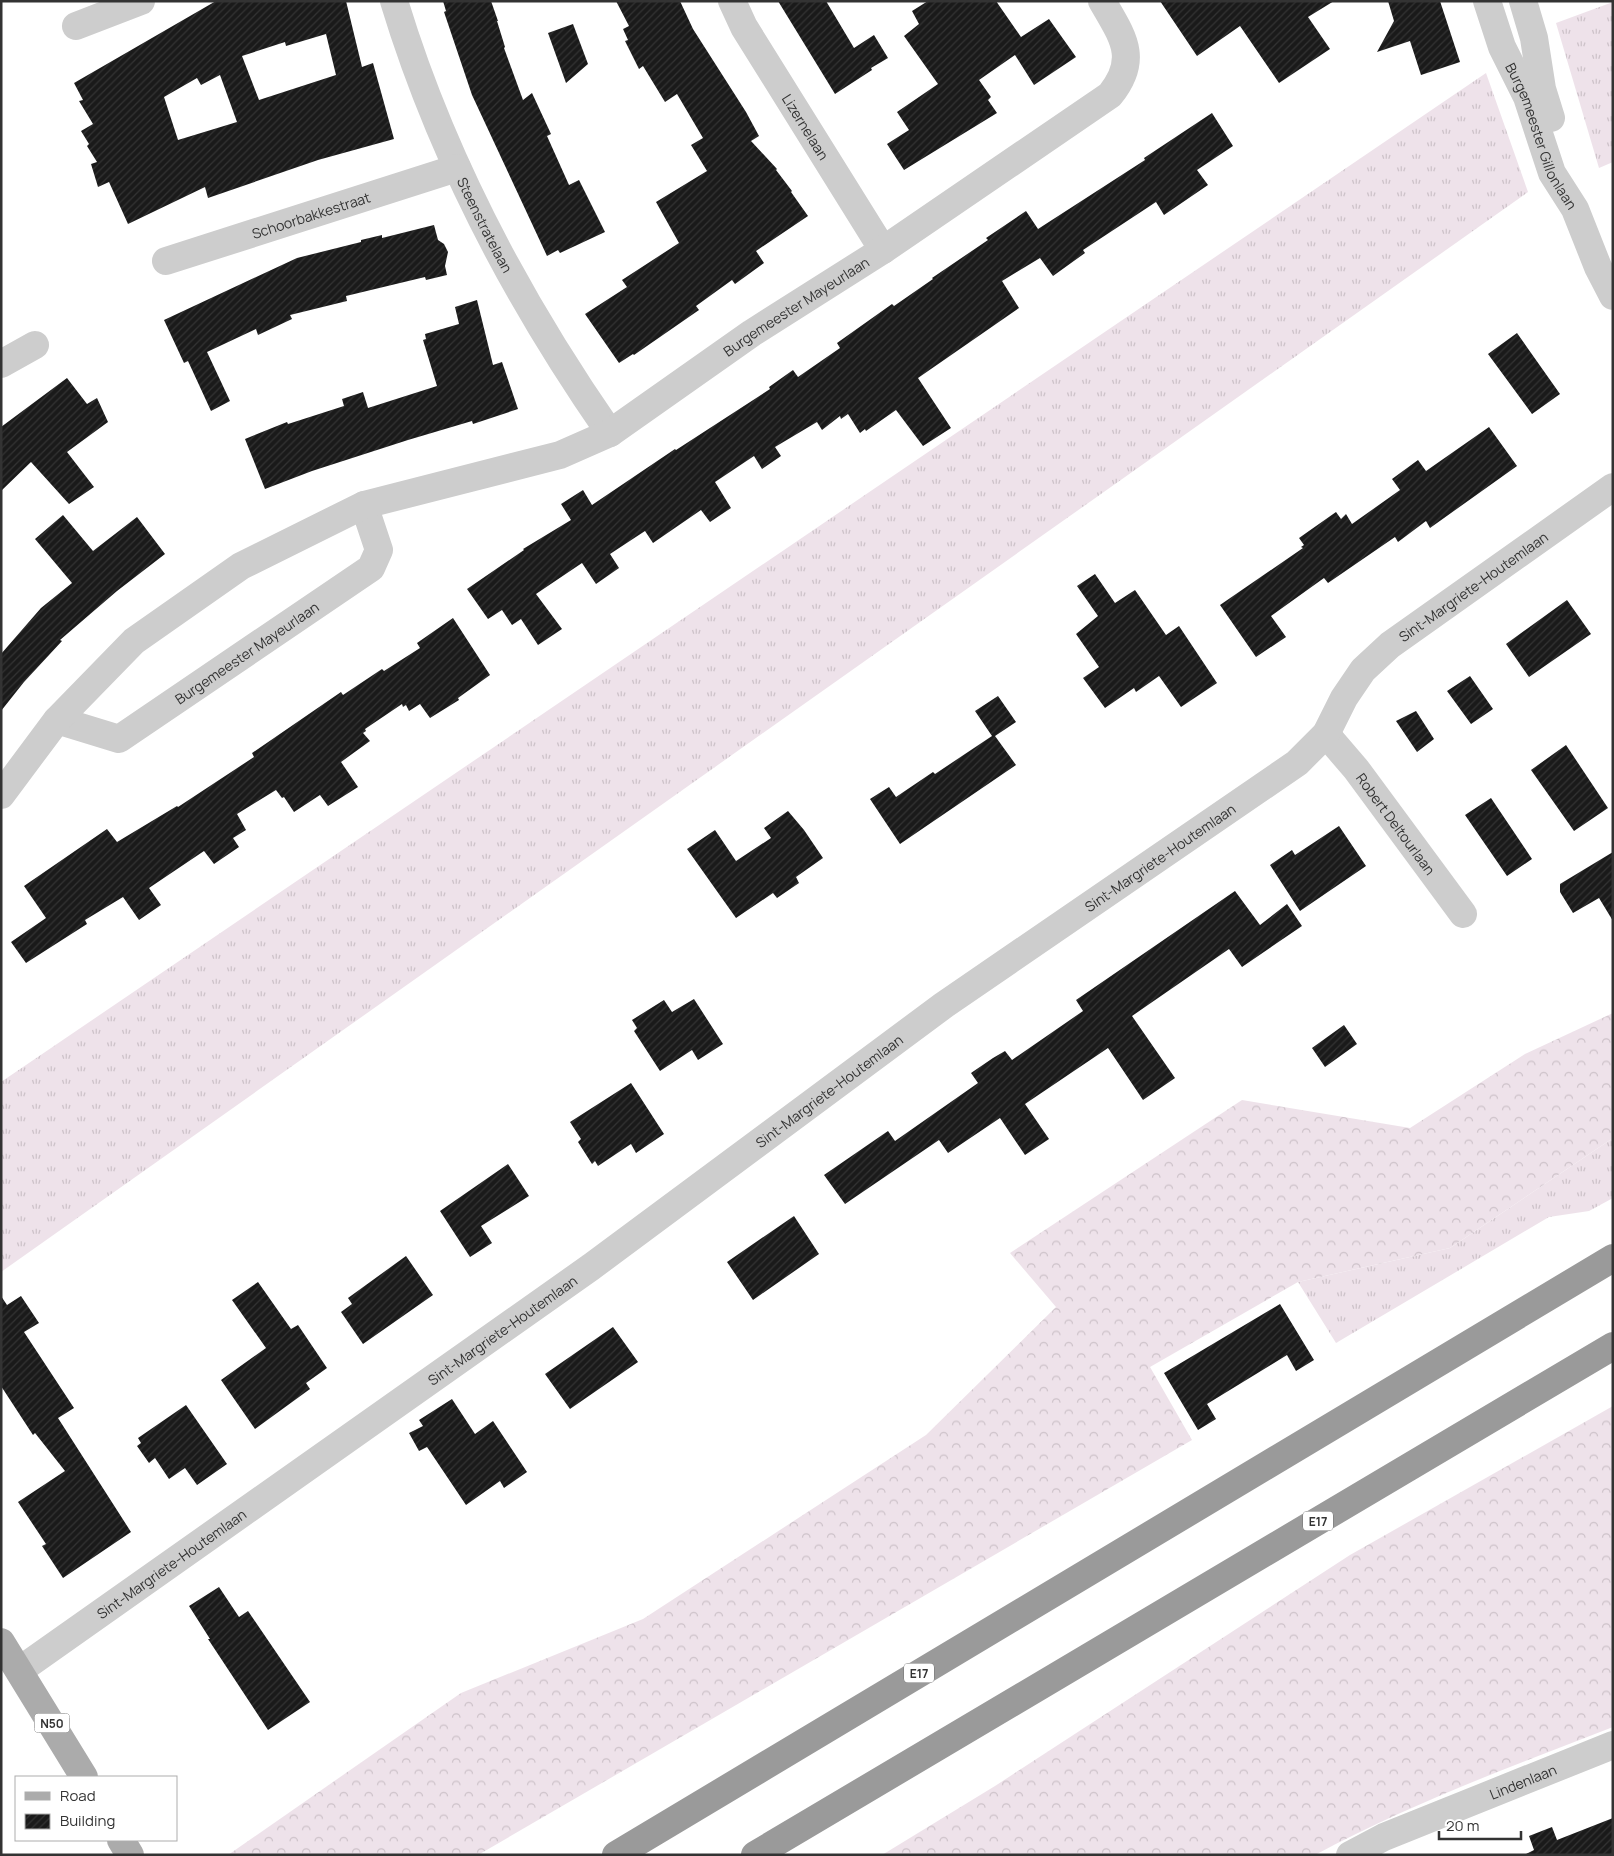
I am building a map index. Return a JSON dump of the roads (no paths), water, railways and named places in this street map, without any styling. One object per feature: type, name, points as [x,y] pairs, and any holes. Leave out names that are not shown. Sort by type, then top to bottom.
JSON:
[{"type":"highway","name":"E17","points":[[616,1855],[1613,1258]]},
{"type":"highway","name":"E17","points":[[755,1855],[1613,1346]]},
{"type":"main road","name":"N50","points":[[1,1642],[20,1670],[83,1776]]},
{"type":"main road","points":[[122,1841],[130,1855]]},
{"type":"street","points":[[76,26],[141,1]]},
{"type":"street","name":"Steenstratelaan","points":[[394,1],[432,109],[488,234],[576,385],[610,433]]},
{"type":"street","name":"Lizernelaan","points":[[732,1],[744,27],[884,250]]},
{"type":"street","name":"Burgemeester Mayeurlaan","points":[[1,795],[57,720],[134,641],[241,566],[364,505],[560,455],[610,433],[752,333],[884,250],[1110,95],[1120,82],[1127,62],[1124,40],[1102,1]]},
{"type":"street","name":"Burgemeester Gillonlaan","points":[[1487,1],[1502,47],[1527,97],[1552,173],[1575,209]]},
{"type":"street","name":"Burgemeester Gillonlaan","points":[[1523,1],[1534,38],[1542,89],[1566,165],[1575,209]]},
{"type":"street","name":"Schoorbakkestraat","points":[[166,261],[457,168]]},
{"type":"street","points":[[1575,209],[1598,267],[1613,296]]},
{"type":"street","points":[[1,364],[35,345]]},
{"type":"street","name":"Sint-Margriete-Houtemlaan","points":[[20,1670],[591,1267],[944,1005],[1297,763],[1326,734],[1344,698],[1363,670],[1390,645],[1613,488]]},
{"type":"street","name":"Burgemeester Mayeurlaan","points":[[57,720],[119,739],[371,568],[379,550],[364,505]]},
{"type":"street","name":"Robert Deltourlaan","points":[[1326,734],[1356,769],[1463,914]]},
{"type":"street","name":"Lindenlaan","points":[[1350,1855],[1384,1837],[1613,1744]]}]
